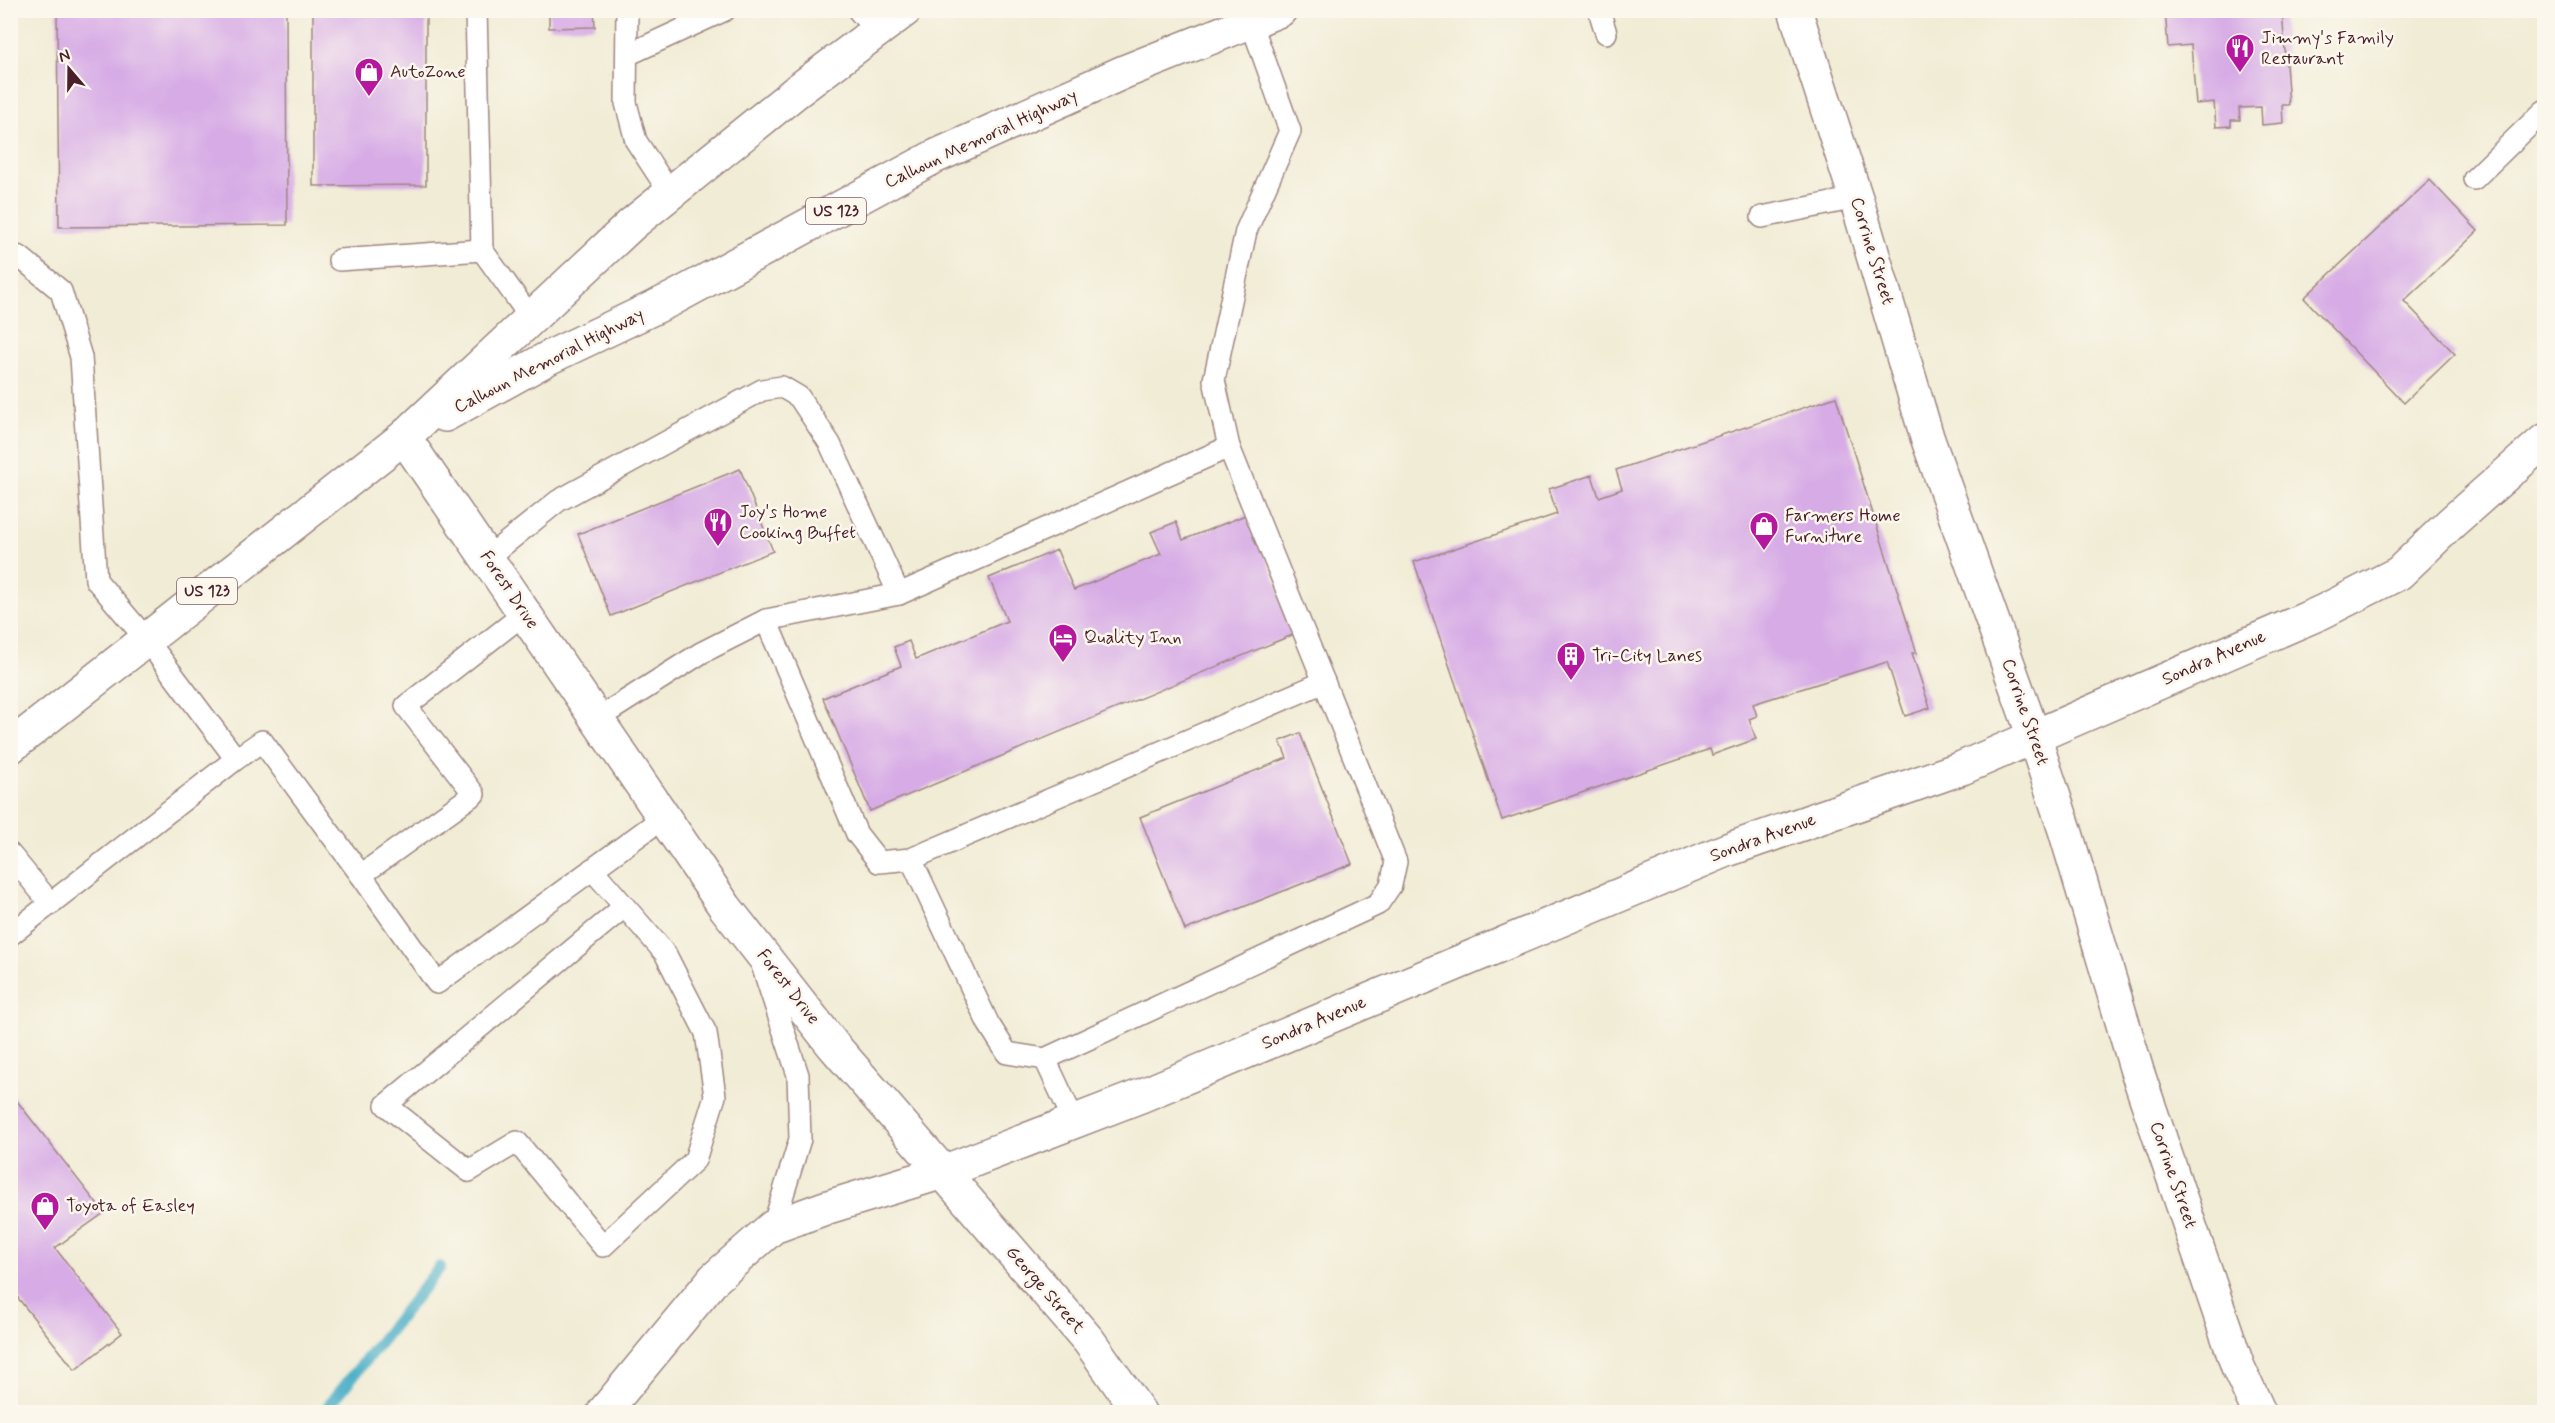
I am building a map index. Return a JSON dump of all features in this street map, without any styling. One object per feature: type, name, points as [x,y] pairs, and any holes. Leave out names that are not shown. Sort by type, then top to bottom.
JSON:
[{"type":"main road","name":"Calhoun Memorial Highway","points":[[10,747],[404,437],[632,224],[797,91],[867,21],[905,10]]},
{"type":"main road","name":"Corrine Street","points":[[1795,10],[1856,198],[1927,436],[2065,830],[2141,1082],[2238,1367],[2259,1413]]},
{"type":"main road","name":"Calhoun Memorial Highway","points":[[404,437],[550,357],[672,299],[934,158],[1124,72],[1265,16]]},
{"type":"main road","name":"Forest Drive","points":[[404,437],[725,907],[833,1045],[943,1172]]},
{"type":"main road","name":"Sondra Avenue","points":[[943,1172],[1165,1086],[1727,850],[1962,768],[2322,612],[2399,573],[2451,523],[2544,441]]},
{"type":"main road","points":[[604,1413],[714,1279],[773,1227],[828,1207],[943,1172]]},
{"type":"main road","name":"George Street","points":[[943,1172],[1089,1341],[1139,1413]]},
{"type":"lane","points":[[476,10],[482,250],[531,318]]},
{"type":"lane","points":[[627,10],[626,103],[636,141],[670,193]]},
{"type":"lane","points":[[627,55],[725,10]]},
{"type":"lane","points":[[1599,10],[1606,33]]},
{"type":"lane","points":[[911,859],[988,1023],[1007,1053],[1045,1059],[1378,904],[1391,885],[1396,862],[1230,447],[1214,380],[1246,231],[1290,131],[1265,16]]},
{"type":"lane","points":[[2474,179],[2544,111]]},
{"type":"lane","points":[[1762,217],[1856,198]]},
{"type":"lane","points":[[339,260],[482,250]]},
{"type":"lane","points":[[10,254],[20,257],[61,291],[81,357],[96,580],[146,639],[236,759]]},
{"type":"lane","points":[[487,558],[558,501],[762,390],[782,387],[799,397],[830,444],[899,594]]},
{"type":"lane","points":[[597,719],[701,653],[766,620],[899,594],[1230,447]]},
{"type":"lane","points":[[362,875],[474,794],[406,706],[525,613]]},
{"type":"lane","points":[[766,620],[856,834],[879,862],[911,859],[1324,682]]},
{"type":"lane","points":[[10,935],[262,741],[362,875],[437,982],[664,817]]},
{"type":"lane","points":[[10,854],[51,904]]},
{"type":"lane","points":[[592,869],[665,953],[706,1033],[715,1096],[695,1161],[603,1246],[517,1142],[469,1171],[386,1105],[624,907]]},
{"type":"lane","points":[[755,945],[798,1075],[800,1139],[773,1227]]},
{"type":"lane","points":[[1045,1059],[1074,1121]]},
{"type":"building","points":[[57,10],[286,10],[287,225],[59,227]]},
{"type":"building","name":"AutoZone","points":[[313,10],[426,10],[426,185],[313,186]]},
{"type":"building","points":[[549,10],[594,10],[595,27],[549,28]]},
{"type":"building","name":"Jimmy's Family Restaurant","points":[[2165,10],[2282,10],[2289,105],[2282,105],[2283,123],[2262,125],[2261,107],[2239,108],[2240,120],[2231,120],[2231,126],[2216,127],[2214,102],[2196,104],[2191,45],[2168,47]]},
{"type":"building","points":[[2430,180],[2478,231],[2404,301],[2455,354],[2404,403],[2304,298]]},
{"type":"building","points":[[1836,397],[1917,653],[1912,653],[1930,708],[1905,716],[1887,662],[1753,704],[1757,716],[1749,719],[1756,739],[1712,755],[1710,749],[1502,820],[1414,562],[1557,514],[1549,489],[1592,475],[1599,497],[1622,489],[1616,470]]},
{"type":"building","points":[[740,469],[773,551],[611,616],[578,534]]},
{"type":"building","name":"Quality Inn","points":[[1248,514],[1297,633],[870,811],[823,698],[901,666],[894,647],[909,641],[916,659],[1007,621],[989,578],[1057,550],[1074,590],[1161,554],[1151,532],[1176,522],[1183,540]]},
{"type":"building","points":[[1300,733],[1352,864],[1185,930],[1140,817],[1287,758],[1280,741]]},
{"type":"building","name":"Toyota of Easley","points":[[10,1092],[104,1213],[55,1248],[122,1333],[75,1370],[14,1293],[10,1295]]},
{"type":"waterway","points":[[324,1412],[440,1267]]},
{"type":"place","name":"Jimmy's Family Restaurant","points":[[2240,74]]},
{"type":"place","name":"AutoZone","points":[[369,98]]},
{"type":"place","name":"Joy's Home Cooking Buffet","points":[[718,548]]},
{"type":"place","name":"Farmers Home Furniture","points":[[1764,552]]},
{"type":"place","name":"Quality Inn","points":[[1063,664]]},
{"type":"place","name":"Tri-City Lanes","points":[[1571,682]]},
{"type":"place","name":"Toyota of Easley","points":[[45,1232]]}]
